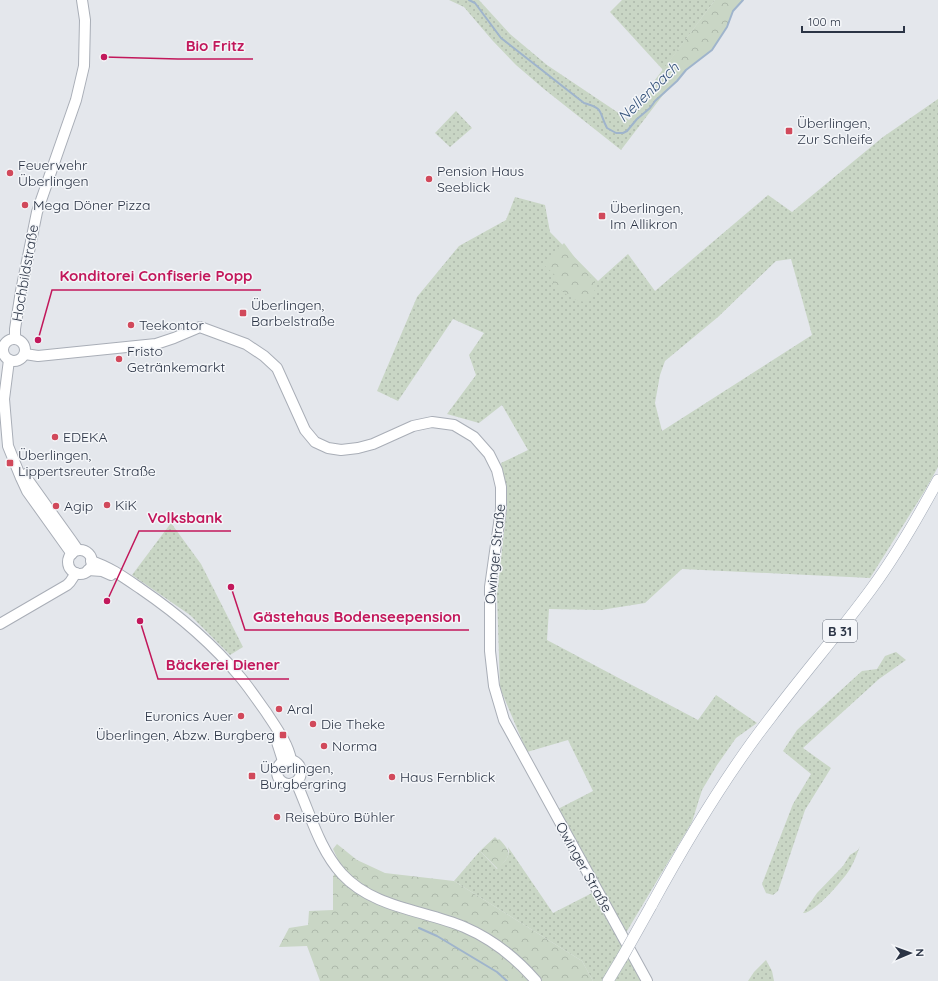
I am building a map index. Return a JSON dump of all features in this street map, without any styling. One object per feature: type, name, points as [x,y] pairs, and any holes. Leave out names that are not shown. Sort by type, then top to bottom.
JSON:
[{"type":"main road","name":"B 31","points":[[608,981],[687,841],[732,771],[771,716],[873,587],[903,541],[938,480]]},
{"type":"street","name":"Hochbildstraße","points":[[15,339],[15,329],[21,292],[37,212],[76,100],[84,66],[86,20],[82,0]]},
{"type":"street","name":"Owinger Straße","points":[[24,354],[38,356],[156,344],[200,327],[246,344],[273,364],[277,368],[305,430],[315,442],[328,448],[341,450],[358,448],[373,444],[413,426],[432,422],[454,425],[474,437],[489,454],[501,487],[501,509],[490,587],[490,651],[494,686],[504,720],[647,981]]},
{"type":"street","points":[[15,339],[23,344],[25,350],[24,354],[23,357],[12,360],[4,355],[4,345],[9,340],[15,339]]},
{"type":"street","points":[[12,360],[9,399],[10,421],[15,449],[28,480],[72,540],[75,552]]},
{"type":"street","points":[[75,552],[87,553],[90,566]]},
{"type":"street","points":[[75,552],[68,560],[71,570],[76,573],[84,573],[90,566]]},
{"type":"street","points":[[90,566],[111,568],[189,625],[215,649],[241,678],[279,732],[288,750],[287,761]]},
{"type":"street","points":[[0,624],[67,585],[76,573]]},
{"type":"street","points":[[287,761],[298,764],[301,771],[296,782],[287,784],[281,781],[277,771],[278,767],[287,761]]},
{"type":"street","points":[[296,782],[326,852],[336,867],[349,881],[376,898],[442,919],[476,933],[507,953],[525,968],[536,981]]},
{"type":"green space","points":[[449,0],[479,0],[510,34],[547,65],[629,120],[654,88],[663,95],[621,150],[516,65],[464,7]]},
{"type":"green space","points":[[622,0],[715,0],[663,70],[610,12]]},
{"type":"green space","points":[[715,0],[743,0],[733,11],[727,27],[712,50],[686,70],[663,95],[654,88],[652,84]]},
{"type":"green space","points":[[938,99],[938,467],[870,578],[682,569],[645,603],[601,610],[549,609],[547,640],[698,720],[716,695],[757,723],[736,738],[717,765],[702,790],[692,822],[624,936],[556,810],[593,791],[568,740],[527,752],[500,688],[497,594],[507,506],[501,463],[528,450],[502,405],[479,423],[447,414],[476,375],[469,355],[484,333],[453,319],[398,401],[377,391],[417,297],[459,246],[506,220],[515,197],[545,205],[550,232],[598,281],[628,254],[655,291],[768,195],[792,212],[883,137]],"holes":[[[791,259],[812,335],[662,431],[655,403],[660,375],[665,361],[718,317],[776,261]]]},
{"type":"green space","points":[[456,111],[472,128],[450,147],[435,133]]},
{"type":"green space","points":[[564,243],[597,285],[590,301],[585,302],[575,299],[565,294],[552,284],[557,277],[543,264]]},
{"type":"green space","points":[[171,523],[201,564],[243,647],[230,655],[190,615],[132,575]]},
{"type":"green space","points":[[896,652],[906,660],[879,679],[803,748],[831,768],[805,810],[778,891],[773,895],[766,893],[762,884],[793,804],[811,774],[783,751],[797,730],[862,671],[877,669],[885,656]]},
{"type":"green space","points":[[495,837],[498,840],[499,839],[508,851],[505,861],[498,869],[480,851]]},
{"type":"green space","points":[[337,844],[357,860],[385,873],[454,881],[582,961],[593,981],[320,981],[307,946],[279,947],[289,928],[308,925],[309,911],[333,910],[333,877],[339,862],[333,849]]},
{"type":"green space","points":[[860,846],[847,874],[842,880],[814,908],[803,913],[817,893],[843,866],[850,855],[858,850]]},
{"type":"green space","points":[[508,847],[553,913],[594,892],[641,981],[593,981],[582,961],[454,881],[480,851],[497,869],[508,857]]},
{"type":"green space","points":[[766,960],[772,971],[774,981],[748,981],[754,972]]},
{"type":"waterway","name":"Nellenbach","points":[[469,0],[475,3],[501,38],[584,103],[598,109],[607,128],[616,133],[623,133],[627,131],[686,70],[712,50],[727,27],[733,11],[743,0]]},
{"type":"waterway","points":[[419,928],[437,936],[497,972],[507,981]]},
{"type":"place","name":"Bio Fritz","points":[[104,57]]},
{"type":"place","name":"Überlingen, Zur Schleife","points":[[789,131]]},
{"type":"place","name":"Feuerwehr Überlingen","points":[[10,173]]},
{"type":"place","name":"Pension Haus Seeblick","points":[[429,179]]},
{"type":"place","name":"Mega Döner Pizza","points":[[25,205]]},
{"type":"place","name":"Überlingen, Im Allikron","points":[[602,216]]},
{"type":"place","name":"Überlingen, Barbelstraße","points":[[243,313]]},
{"type":"place","name":"Teekontor","points":[[131,325]]},
{"type":"place","name":"Konditorei Confiserie Popp","points":[[38,340]]},
{"type":"place","name":"Fristo Getränkemarkt","points":[[119,359]]},
{"type":"place","name":"EDEKA","points":[[55,437]]},
{"type":"place","name":"Überlingen, Lippertsreuter Straße","points":[[10,463]]},
{"type":"place","name":"KiK","points":[[107,505]]},
{"type":"place","name":"Agip","points":[[56,506]]},
{"type":"place","name":"Gästehaus Bodenseepension","points":[[231,587]]},
{"type":"place","name":"Volksbank","points":[[107,601]]},
{"type":"place","name":"Bäckerei Diener","points":[[140,621]]},
{"type":"place","name":"Aral","points":[[279,709]]},
{"type":"place","name":"Euronics Auer","points":[[241,716]]},
{"type":"place","name":"Die Theke","points":[[313,724]]},
{"type":"place","name":"Überlingen, Abzw. Burgberg","points":[[283,735]]},
{"type":"place","name":"Norma","points":[[324,746]]},
{"type":"place","name":"Überlingen, Burgbergring","points":[[252,776]]},
{"type":"place","name":"Haus Fernblick","points":[[392,777]]},
{"type":"place","name":"Reisebüro Bühler","points":[[277,817]]}]
